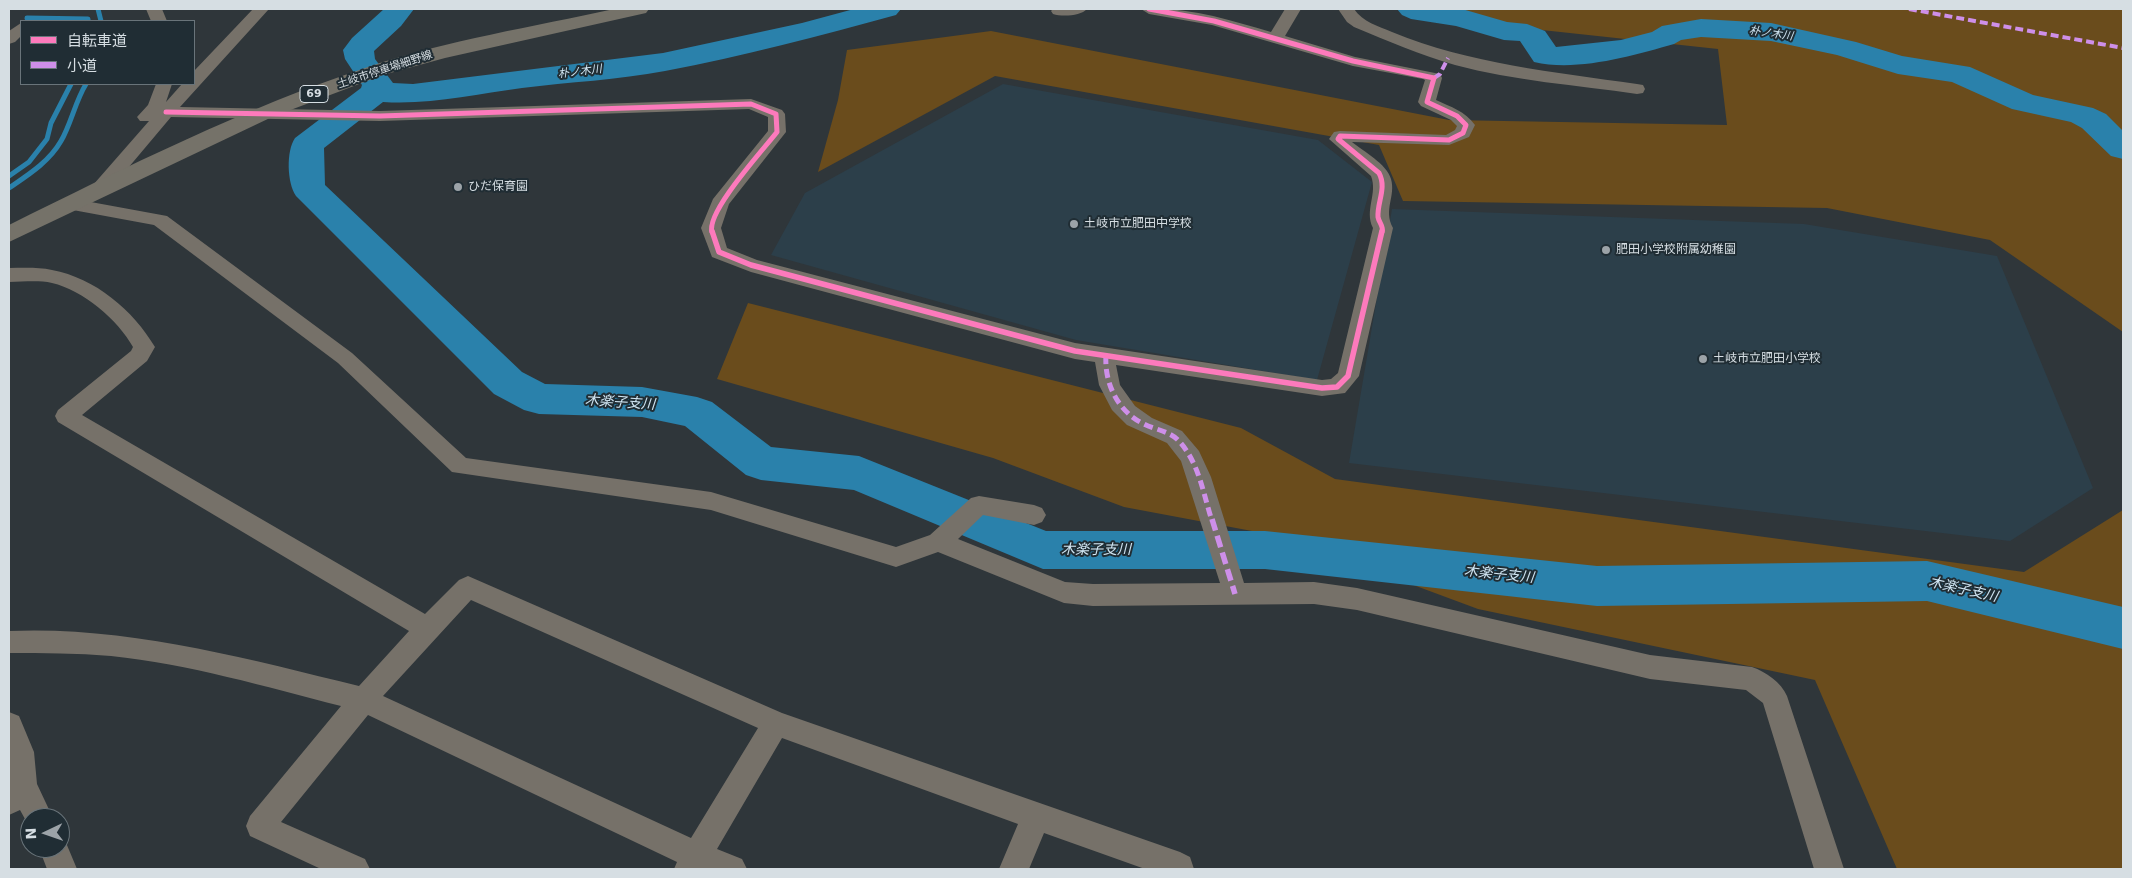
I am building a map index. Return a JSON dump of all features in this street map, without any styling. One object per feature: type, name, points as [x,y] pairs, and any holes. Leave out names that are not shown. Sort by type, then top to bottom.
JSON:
[{"type":"main road","name":"土岐市停車場細野線","points":[[9,234],[100,189],[265,113],[376,71],[441,53],[639,9]]},
{"type":"street","points":[[195,80],[261,9]]},
{"type":"street","points":[[1059,11],[1079,9]]},
{"type":"street","points":[[1149,9],[1214,21],[1353,61],[1434,78]]},
{"type":"street","points":[[1275,39],[1293,9]]},
{"type":"street","points":[[1346,9],[1353,19],[1360,24],[1417,48],[1448,58],[1494,68],[1636,89]]},
{"type":"street","points":[[9,39],[20,29]]},
{"type":"street","points":[[164,85],[156,107],[146,117],[265,113],[380,116],[751,104],[776,114],[777,132],[720,203],[711,228],[719,252],[751,265],[1075,351],[1322,388],[1337,387],[1348,376],[1383,228],[1378,218],[1382,179],[1379,173],[1338,139],[1340,136],[1449,140],[1463,133],[1466,125],[1463,122],[1427,102],[1434,78],[1440,74],[1448,58]]},
{"type":"street","points":[[100,189],[190,85]]},
{"type":"street","points":[[69,204],[160,220],[345,358],[460,466],[711,501],[896,556],[939,542],[979,505],[1034,515]]},
{"type":"street","points":[[9,274],[41,274],[61,278],[101,300],[138,335],[144,348],[140,356],[66,416],[426,628]]},
{"type":"street","points":[[1106,355],[1104,367],[1106,380],[1120,404],[1131,416],[1144,424],[1168,432],[1179,440],[1192,460],[1225,554],[1236,594]]},
{"type":"street","points":[[939,542],[1064,592],[1093,595],[1314,592],[1357,599],[1650,667],[1752,679],[1774,696],[1829,869]]},
{"type":"street","points":[[355,869],[260,826],[362,699],[426,628],[468,587],[776,723],[1180,867]]},
{"type":"street","points":[[9,642],[58,641],[113,646],[218,663],[362,699],[693,862],[732,869]]},
{"type":"street","points":[[693,862],[776,723]]},
{"type":"street","points":[[9,725],[20,752],[16,793],[30,808]]},
{"type":"street","points":[[1014,869],[1036,816]]},
{"type":"shaded area","points":[[1411,9],[2123,9],[2123,332],[1990,240],[1827,208],[1403,201],[1379,145],[995,76],[818,172],[838,100],[847,50],[991,31],[1449,120],[1727,125],[1718,49],[1412,16]]},
{"type":"shaded area","name":"土岐市立肥田中学校","points":[[1003,84],[1318,140],[1372,182],[1317,380],[1076,340],[771,255],[805,193]]},
{"type":"shaded area","name":"土岐市立肥田小学校","points":[[1392,209],[1804,224],[1997,256],[2093,488],[2010,541],[1349,463]]},
{"type":"shaded area","points":[[748,303],[1241,428],[1335,479],[2024,572],[2123,510],[2123,869],[1897,869],[1815,680],[1478,609],[1284,537],[1124,507],[993,458],[717,379]]},
{"type":"waterway","points":[[98,9],[101,20]]},
{"type":"waterway","name":"朴ノ木川","points":[[376,92],[378,85],[360,59],[358,50],[399,9]]},
{"type":"waterway","name":"朴ノ木川","points":[[376,92],[413,94],[663,62],[806,31],[886,9]]},
{"type":"waterway","name":"朴ノ木川","points":[[1412,9],[1421,13],[1459,17],[1504,31],[1527,33],[1534,37],[1545,55],[1556,56],[1622,49],[1663,38],[1673,32],[1701,28],[1771,32],[1845,48],[1898,65],[1959,74],[2023,102],[2081,115],[2094,121],[2123,149]]},
{"type":"waterway","points":[[27,18],[88,20]]},
{"type":"waterway","points":[[9,176],[29,162],[47,139],[51,123],[70,85]]},
{"type":"waterway","points":[[9,188],[38,168],[56,149],[86,85]]},
{"type":"waterway","name":"木楽子支川","points":[[376,92],[307,145],[308,188],[508,383],[539,399],[642,402],[697,413],[761,463],[859,473],[1043,550],[1265,550],[1597,586],[1927,581],[2123,628]]},
{"type":"marked path","points":[[1909,9],[2123,48]]},
{"type":"marked path","points":[[1434,78],[1440,74],[1448,58]]},
{"type":"marked path","points":[[1106,355],[1106,375],[1109,385],[1120,404],[1135,419],[1166,432],[1178,440],[1190,457],[1199,477],[1235,594]]},
{"type":"cycle path","points":[[166,112],[380,116],[751,104],[776,114],[777,132],[720,203],[711,228],[719,252],[751,265],[1075,351],[1322,388],[1337,387],[1348,376],[1383,228],[1378,218],[1382,194],[1382,179],[1379,173],[1338,139],[1340,136],[1449,140],[1463,133],[1466,125],[1457,116],[1427,102],[1434,78],[1427,75],[1353,61],[1214,21],[1149,9]]},
{"type":"place","name":"ひだ保育園","points":[[458,187]]},
{"type":"place","name":"土岐市立肥田中学校","points":[[1074,224]]},
{"type":"place","name":"肥田小学校附属幼稚園","points":[[1606,250]]},
{"type":"place","name":"土岐市立肥田小学校","points":[[1703,359]]}]
